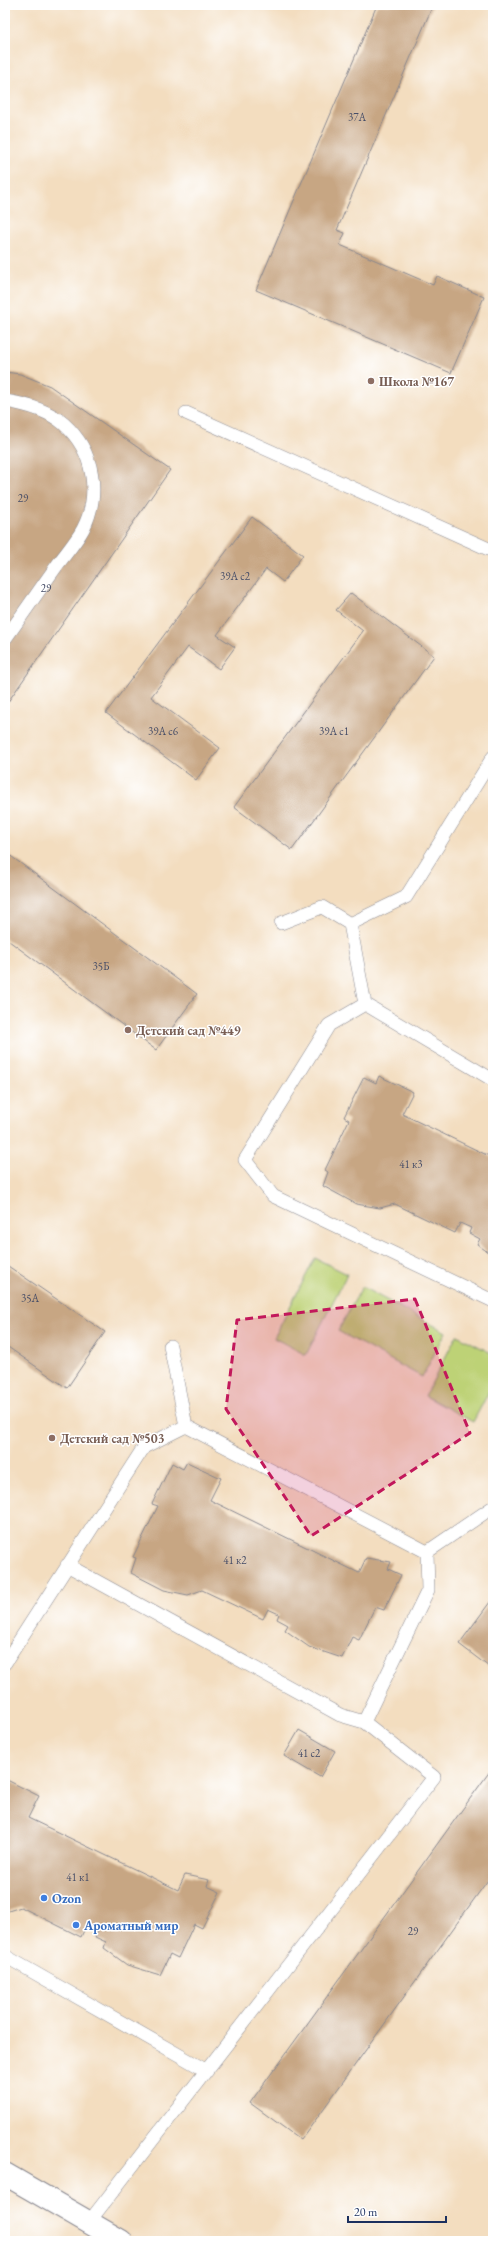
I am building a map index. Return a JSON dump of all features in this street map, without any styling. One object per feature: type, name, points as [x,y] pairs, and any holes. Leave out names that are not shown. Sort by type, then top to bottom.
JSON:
[{"type":"street","points":[[5,2174],[121,2241]]},
{"type":"lane","points":[[5,401],[38,409],[63,423],[80,441],[88,458],[93,478],[92,501],[83,530],[5,639]]},
{"type":"lane","points":[[186,413],[493,551]]},
{"type":"lane","points":[[350,924],[406,897],[493,757]]},
{"type":"lane","points":[[280,923],[322,907],[350,924],[365,1004],[493,1080]]},
{"type":"lane","points":[[365,1004],[329,1025],[245,1160],[273,1196],[493,1301]]},
{"type":"lane","points":[[170,1346],[186,1426]]},
{"type":"lane","points":[[186,1426],[427,1552]]},
{"type":"lane","points":[[5,1664],[67,1564],[144,1447],[186,1426]]},
{"type":"lane","points":[[427,1552],[493,1507]]},
{"type":"lane","points":[[364,1722],[428,1590],[427,1552]]},
{"type":"lane","points":[[67,1564],[340,1715],[364,1722],[434,1777],[89,2222]]},
{"type":"lane","points":[[5,1956],[206,2071]]},
{"type":"highlighted area","points":[[415,1299],[470,1433],[311,1536],[226,1409],[237,1320]]},
{"type":"green space","points":[[315,1258],[347,1274],[306,1355],[274,1338]]},
{"type":"green space","points":[[362,1287],[446,1332],[422,1377],[338,1331]]},
{"type":"green space","points":[[457,1335],[493,1354],[493,1384],[473,1422],[425,1396]]},
{"type":"building","points":[[377,5],[433,5],[337,230],[345,233],[340,245],[433,285],[437,276],[484,297],[451,373],[256,290]]},
{"type":"building","points":[[5,372],[20,374],[50,386],[170,470],[5,706]]},
{"type":"building","points":[[252,517],[303,555],[283,582],[266,569],[217,635],[235,647],[219,669],[188,647],[151,697],[220,748],[196,780],[106,713]]},
{"type":"building","points":[[351,593],[434,656],[292,850],[234,807],[363,631],[336,610]]},
{"type":"building","points":[[8,854],[197,994],[156,1050],[5,938],[5,858]]},
{"type":"building","points":[[379,1076],[413,1092],[402,1114],[493,1158],[493,1256],[477,1244],[480,1239],[469,1233],[471,1228],[460,1223],[455,1233],[395,1204],[380,1208],[356,1204],[323,1186],[328,1172],[325,1170],[349,1120],[344,1117],[364,1077],[376,1083]]},
{"type":"building","points":[[5,1264],[105,1332],[67,1388],[5,1345]]},
{"type":"building","points":[[187,1462],[221,1478],[210,1500],[359,1573],[366,1558],[391,1562],[388,1569],[401,1575],[384,1610],[375,1607],[359,1640],[352,1637],[342,1658],[309,1647],[285,1630],[288,1625],[277,1619],[279,1614],[268,1609],[263,1619],[202,1590],[188,1595],[164,1590],[131,1573],[136,1558],[133,1557],[158,1506],[152,1504],[172,1463],[183,1469]]},
{"type":"building","points":[[493,1598],[493,1670],[459,1644]]},
{"type":"building","points":[[299,1730],[335,1751],[320,1777],[284,1756]]},
{"type":"building","points":[[493,1767],[493,1873],[301,2140],[250,2103]]},
{"type":"building","points":[[5,1779],[39,1796],[28,1818],[178,1890],[185,1875],[209,1880],[207,1886],[220,1892],[202,1928],[194,1924],[178,1958],[170,1954],[160,1975],[127,1965],[104,1948],[106,1942],[95,1937],[98,1931],[86,1926],[81,1937],[21,1907],[5,1912]]},
{"type":"place","name":"Школа №167","points":[[371,381]]},
{"type":"place","name":"Детский сад №449","points":[[128,1030]]},
{"type":"place","name":"Детский сад №503","points":[[52,1438]]},
{"type":"place","name":"Ozon","points":[[44,1898]]},
{"type":"place","name":"Ароматный мир","points":[[76,1925]]}]
